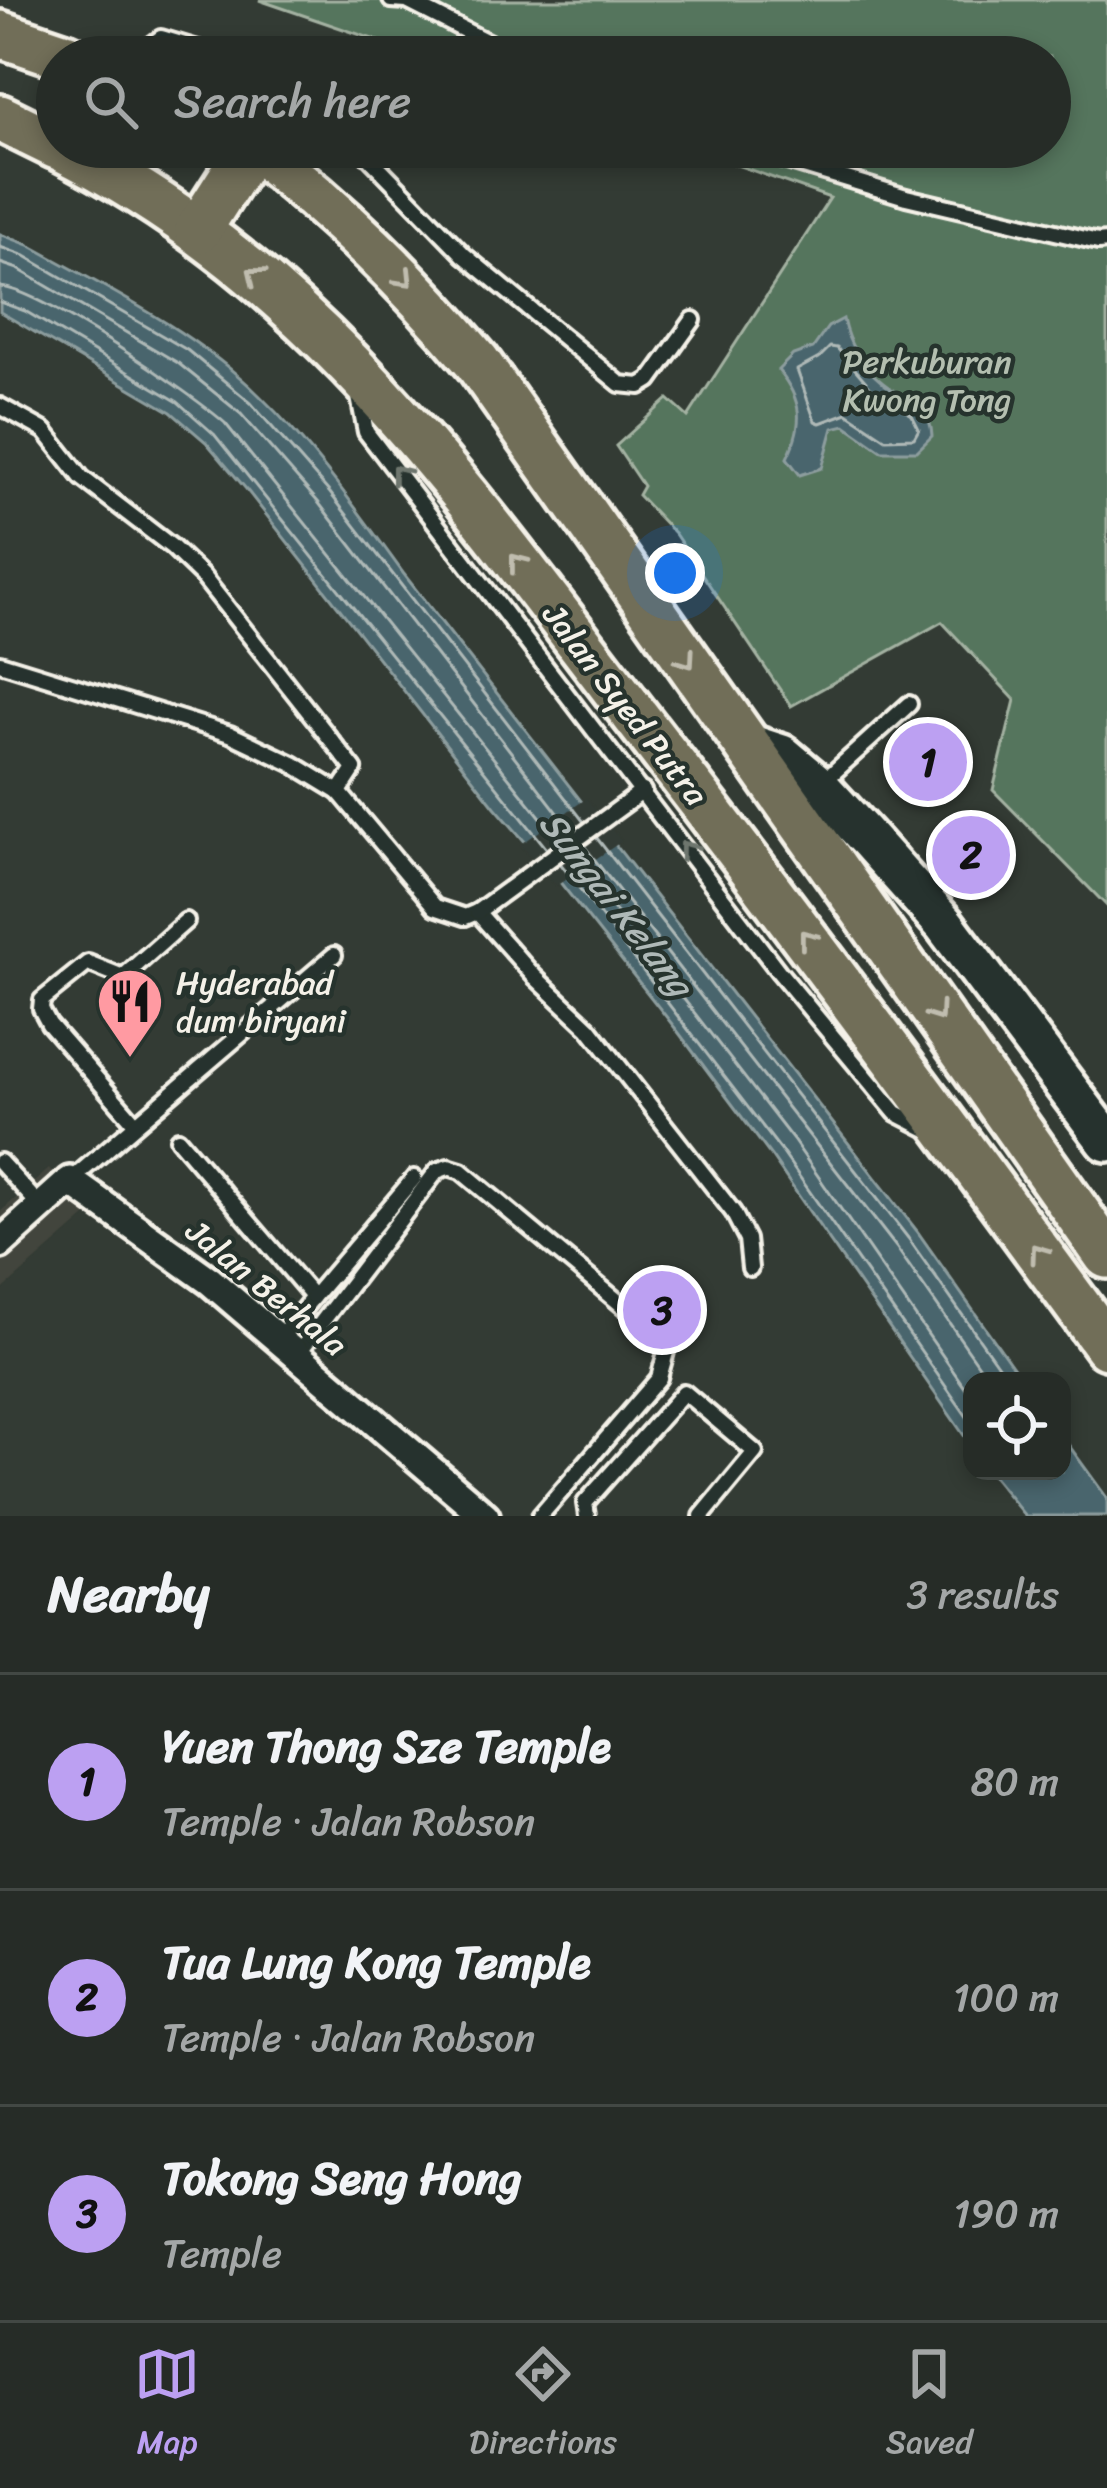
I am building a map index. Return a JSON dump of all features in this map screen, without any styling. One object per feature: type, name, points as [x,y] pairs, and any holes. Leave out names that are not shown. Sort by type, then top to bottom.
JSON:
[{"type":"main road","points":[[0,34],[36,46]]},
{"type":"main road","name":"Jalan Syed Putra","points":[[0,118],[36,135]]},
{"type":"main road","name":"Jalan Syed Putra","points":[[98,168],[198,230],[280,296],[352,363],[497,536],[824,959],[1107,1346]]},
{"type":"main road","points":[[198,230],[239,168]]},
{"type":"main road","name":"Jalan Syed Putra","points":[[278,168],[371,245],[416,289],[477,362],[1107,1255]]},
{"type":"main road","points":[[745,742],[782,755],[819,786],[944,924],[1107,1141]]},
{"type":"street","points":[[0,1244],[70,1181]]},
{"type":"street","name":"Jalan Berhala","points":[[70,1181],[210,1281],[485,1516]]},
{"type":"lane","points":[[391,0],[407,1],[476,36]]},
{"type":"lane","points":[[379,168],[464,255],[620,385],[640,386],[650,380],[692,320]]},
{"type":"lane","points":[[810,168],[906,197],[1107,241]]},
{"type":"lane","points":[[352,363],[366,432],[637,795],[896,1113],[962,1148]]},
{"type":"lane","points":[[0,406],[45,431],[82,478],[203,577],[354,769],[339,792]]},
{"type":"lane","points":[[0,663],[230,734],[293,764],[339,792],[435,907],[465,917],[637,795]]},
{"type":"lane","points":[[819,786],[909,704]]},
{"type":"lane","points":[[481,909],[534,976],[589,1028],[733,1212],[747,1239],[750,1268]]},
{"type":"lane","points":[[135,1123],[49,1024],[42,1000],[88,963],[123,977],[186,921]]},
{"type":"lane","points":[[70,1181],[334,956]]},
{"type":"lane","points":[[178,1138],[313,1297]]},
{"type":"lane","points":[[0,1162],[41,1208]]},
{"type":"lane","points":[[287,1348],[437,1172],[448,1167],[461,1171],[657,1334],[666,1352],[658,1378],[540,1516]]},
{"type":"lane","points":[[287,1348],[313,1297],[414,1178]]},
{"type":"lane","points":[[587,1516],[585,1503],[684,1392],[755,1452],[702,1516]]},
{"type":"shaded area","points":[[49,1169],[88,1215],[0,1292],[0,1212]]},
{"type":"green space","name":"Perkuburan Kwong Tong","points":[[259,0],[1107,0],[1107,906],[993,790],[1015,700],[942,622],[791,706],[675,534],[638,495],[643,486],[616,446],[668,399],[688,417],[830,198],[745,168],[1071,168],[1071,36],[364,36]]},
{"type":"water","name":"Sungai Kelang","points":[[0,234],[119,295],[207,351],[259,395],[317,458],[917,1231],[1017,1372],[963,1372],[963,1434],[771,1156],[679,1033],[206,442],[171,412],[0,312]]},
{"type":"water","points":[[843,319],[862,362],[922,410],[932,436],[917,451],[882,451],[845,425],[833,428],[822,468],[800,475],[787,458],[798,423],[796,402],[778,370],[793,355],[813,348],[828,327]]},
{"type":"water","points":[[1071,1448],[1107,1498],[1107,1516],[1025,1516],[995,1480],[1071,1480]]},
{"type":"pier","points":[[587,798],[622,841],[556,886],[520,845]]},
{"type":"place","name":"Yuen Thong Sze Temple","points":[[928,762]]},
{"type":"place","name":"Tua Lung Kong Temple","points":[[971,855]]},
{"type":"place","name":"Hyderabad dum biryani","points":[[130,1060]]},
{"type":"place","name":"Tokong Seng Hong","points":[[662,1310]]}]
